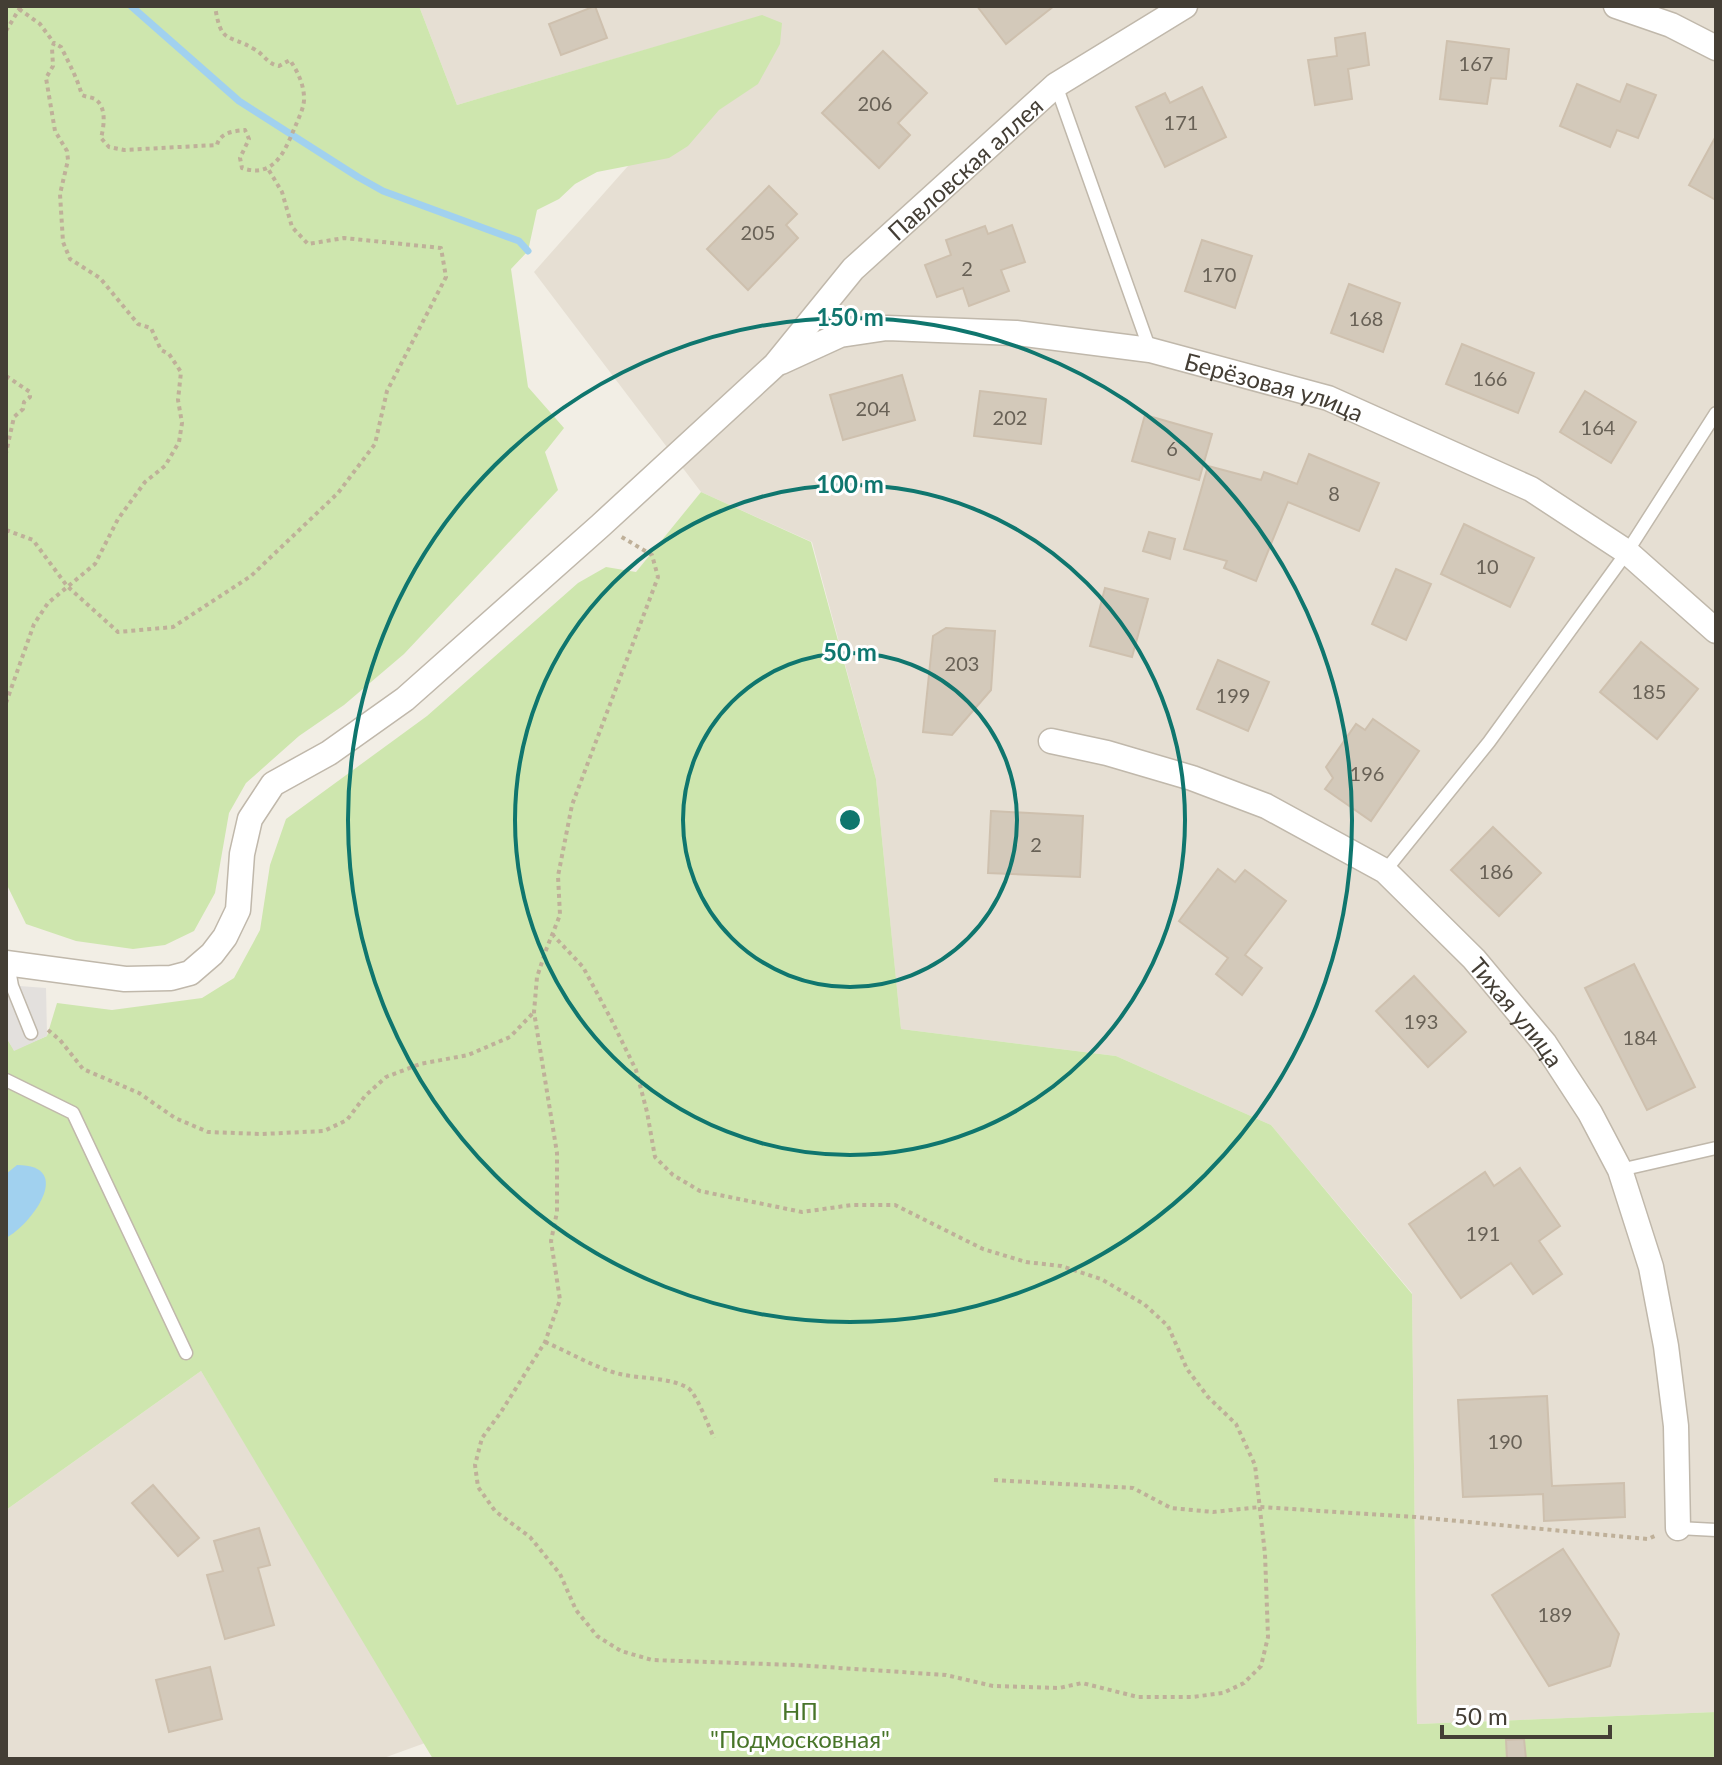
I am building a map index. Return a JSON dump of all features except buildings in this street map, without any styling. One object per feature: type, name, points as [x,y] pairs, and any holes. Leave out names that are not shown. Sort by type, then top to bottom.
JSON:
[{"type":"street","name":"Павловская аллея","points":[[775,365],[853,269],[1056,85],[1185,6]]},
{"type":"street","points":[[1616,6],[1671,25],[1716,48]]},
{"type":"street","name":"Берёзовая улица","points":[[775,365],[840,335],[887,328],[1016,333],[1150,350],[1328,398],[1531,489],[1627,552],[1716,631]]},
{"type":"street","points":[[7,963],[125,979],[171,978],[190,973],[212,954],[225,937],[238,910],[242,854],[250,819],[273,784],[329,753],[405,699],[775,365]]},
{"type":"street","name":"Тихая улица","points":[[1051,741],[1107,753],[1192,778],[1266,806],[1385,871],[1474,959],[1545,1044],[1590,1113],[1620,1170],[1651,1267],[1666,1346],[1676,1426],[1678,1528]]},
{"type":"lane","points":[[1056,85],[1150,350]]},
{"type":"lane","points":[[1385,871],[1489,742],[1627,552],[1716,413]]},
{"type":"lane","points":[[7,963],[12,986],[31,1033]]},
{"type":"lane","points":[[6,1080],[73,1113],[186,1353]]},
{"type":"lane","points":[[1620,1170],[1716,1148]]},
{"type":"lane","points":[[1678,1528],[1716,1530]]},
{"type":"path","points":[[6,31],[20,7],[61,47],[77,77],[82,95],[94,99],[101,107],[105,120],[101,138],[109,147],[124,150],[217,145],[225,134],[245,130],[249,139],[240,158],[242,168],[250,171],[267,167],[281,159],[301,111],[304,97],[300,77],[290,60],[279,66],[272,65],[256,49],[227,37],[219,28],[215,6]]},
{"type":"path","points":[[6,703],[34,624],[48,603],[95,564],[118,519],[145,482],[165,466],[179,442],[182,423],[179,386],[182,377],[169,354],[161,350],[151,328],[138,324],[100,278],[70,259],[63,242],[60,194],[68,160],[67,151],[55,131],[46,78],[53,66],[54,43]]},
{"type":"path","points":[[6,530],[33,540],[67,586],[118,632],[173,627],[251,576],[338,493],[375,444],[387,391],[446,277],[441,248],[344,238],[308,244],[292,227],[282,192],[267,167]]},
{"type":"path","points":[[6,376],[30,392],[23,409],[14,417],[6,453]]},
{"type":"path","points":[[552,934],[583,967],[611,1019],[636,1070],[655,1157],[673,1175],[700,1191],[802,1212],[852,1205],[895,1205],[983,1249],[1026,1262],[1061,1266],[1101,1279],[1144,1304],[1168,1326],[1187,1369],[1208,1397],[1236,1424],[1255,1465],[1265,1554],[1268,1637],[1261,1666],[1244,1683],[1223,1693],[1192,1697],[1138,1697],[1082,1683],[1059,1688],[993,1686],[946,1675],[652,1660],[621,1651],[597,1636],[576,1610],[560,1574],[530,1537],[495,1511],[478,1487],[475,1465],[482,1438],[545,1342],[560,1300],[551,1241],[557,1212],[557,1153],[534,1012],[537,977],[552,934],[560,915],[558,876],[572,805],[658,577],[652,555],[600,526]]},
{"type":"path","points":[[31,1033],[45,1027],[60,1040],[83,1069],[139,1093],[175,1118],[208,1132],[262,1134],[324,1131],[347,1120],[365,1096],[386,1077],[420,1064],[468,1055],[510,1037],[534,1012]]},
{"type":"path","points":[[545,1342],[618,1374],[668,1382],[689,1389],[697,1397],[699,1410],[714,1438]]},
{"type":"path","points":[[994,1480],[1133,1488],[1171,1508],[1213,1512],[1260,1507],[1415,1517],[1648,1539],[1678,1528]]},
{"type":"shaded area","points":[[419,6],[1716,6],[1716,1712],[1417,1724],[1412,1293],[1271,1125],[1116,1056],[901,1029],[876,779],[812,542],[701,492],[534,272],[761,16],[457,105]]},
{"type":"shaded area","points":[[6,985],[46,988],[47,1036],[14,1051],[6,1037]]},
{"type":"shaded area","points":[[201,1371],[425,1743],[381,1759],[6,1759],[6,1510]]},
{"type":"green space","points":[[6,6],[419,6],[457,105],[762,15],[782,23],[780,44],[758,84],[719,110],[688,146],[669,158],[597,172],[575,184],[559,199],[537,210],[528,251],[511,269],[528,387],[564,428],[545,452],[558,490],[404,654],[344,705],[299,736],[246,783],[229,813],[215,893],[194,931],[165,945],[133,949],[76,941],[26,924],[6,883]]},
{"type":"green space","name":"НП \"Подмосковная\"","points":[[701,492],[811,542],[876,779],[901,1029],[1116,1056],[1271,1125],[1412,1294],[1417,1724],[1716,1712],[1716,1759],[433,1759],[201,1371],[6,1510],[6,1037],[14,1050],[47,1036],[57,1003],[112,1010],[202,998],[234,978],[260,930],[270,865],[286,819],[427,716],[578,583],[606,567],[636,572]]},
{"type":"water","points":[[17,1165],[34,1168],[43,1174],[46,1184],[36,1209],[6,1238],[6,1174]]},
{"type":"waterway","points":[[131,6],[239,101],[358,177],[383,191],[519,241],[528,251]]}]
